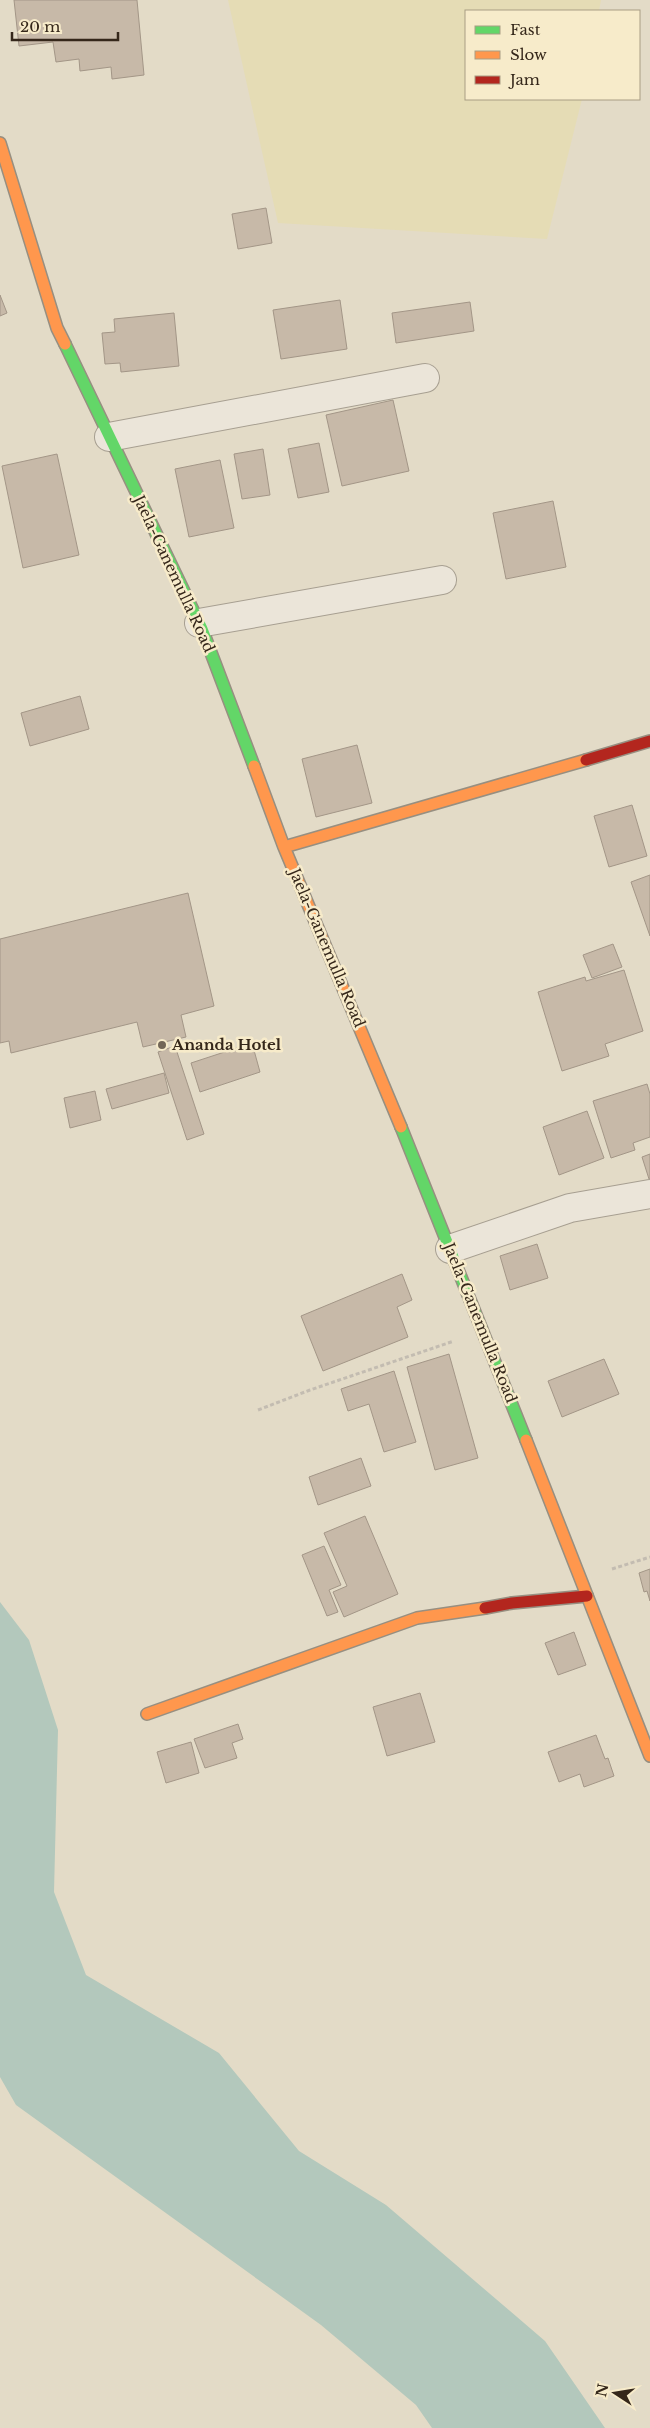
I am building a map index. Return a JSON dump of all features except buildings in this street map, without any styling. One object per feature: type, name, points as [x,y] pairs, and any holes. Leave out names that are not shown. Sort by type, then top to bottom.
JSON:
[{"type":"main road","name":"Jaela-Ganemulla Road","points":[[0,143],[58,328],[199,624],[284,846],[421,1174],[650,1756]]},
{"type":"main road","points":[[284,846],[650,741]]},
{"type":"main road","points":[[147,1714],[417,1618],[456,1614],[512,1603],[587,1596]]},
{"type":"street","points":[[109,437],[425,378]]},
{"type":"street","points":[[199,624],[442,580]]},
{"type":"street","points":[[450,1249],[570,1208],[650,1194]]},
{"type":"path","points":[[258,1410],[310,1390],[483,1331]]},
{"type":"path","points":[[580,1579],[650,1557]]},
{"type":"shaded area","points":[[228,0],[601,0],[599,10],[465,10],[465,100],[582,100],[547,239],[278,223]]},
{"type":"shaded area","points":[[0,1602],[29,1640],[58,1730],[54,1892],[86,1975],[219,2053],[299,2151],[386,2205],[545,2341],[605,2428],[432,2428],[416,2405],[321,2325],[16,2105],[0,2077]]},
{"type":"traffic: fast","points":[[65,344],[202,629],[254,766]]},
{"type":"traffic: fast","points":[[401,1127],[526,1440]]},
{"type":"traffic: slow","points":[[0,143],[57,328],[65,344]]},
{"type":"traffic: slow","points":[[284,847],[586,760]]},
{"type":"traffic: slow","points":[[254,766],[284,847],[401,1127]]},
{"type":"traffic: slow","points":[[526,1440],[650,1756]]},
{"type":"traffic: slow","points":[[147,1714],[417,1618],[485,1608]]},
{"type":"traffic: jam","points":[[586,760],[650,741]]},
{"type":"traffic: jam","points":[[485,1608],[512,1603],[587,1596]]},
{"type":"place","name":"Ananda Hotel","points":[[162,1045]]}]
